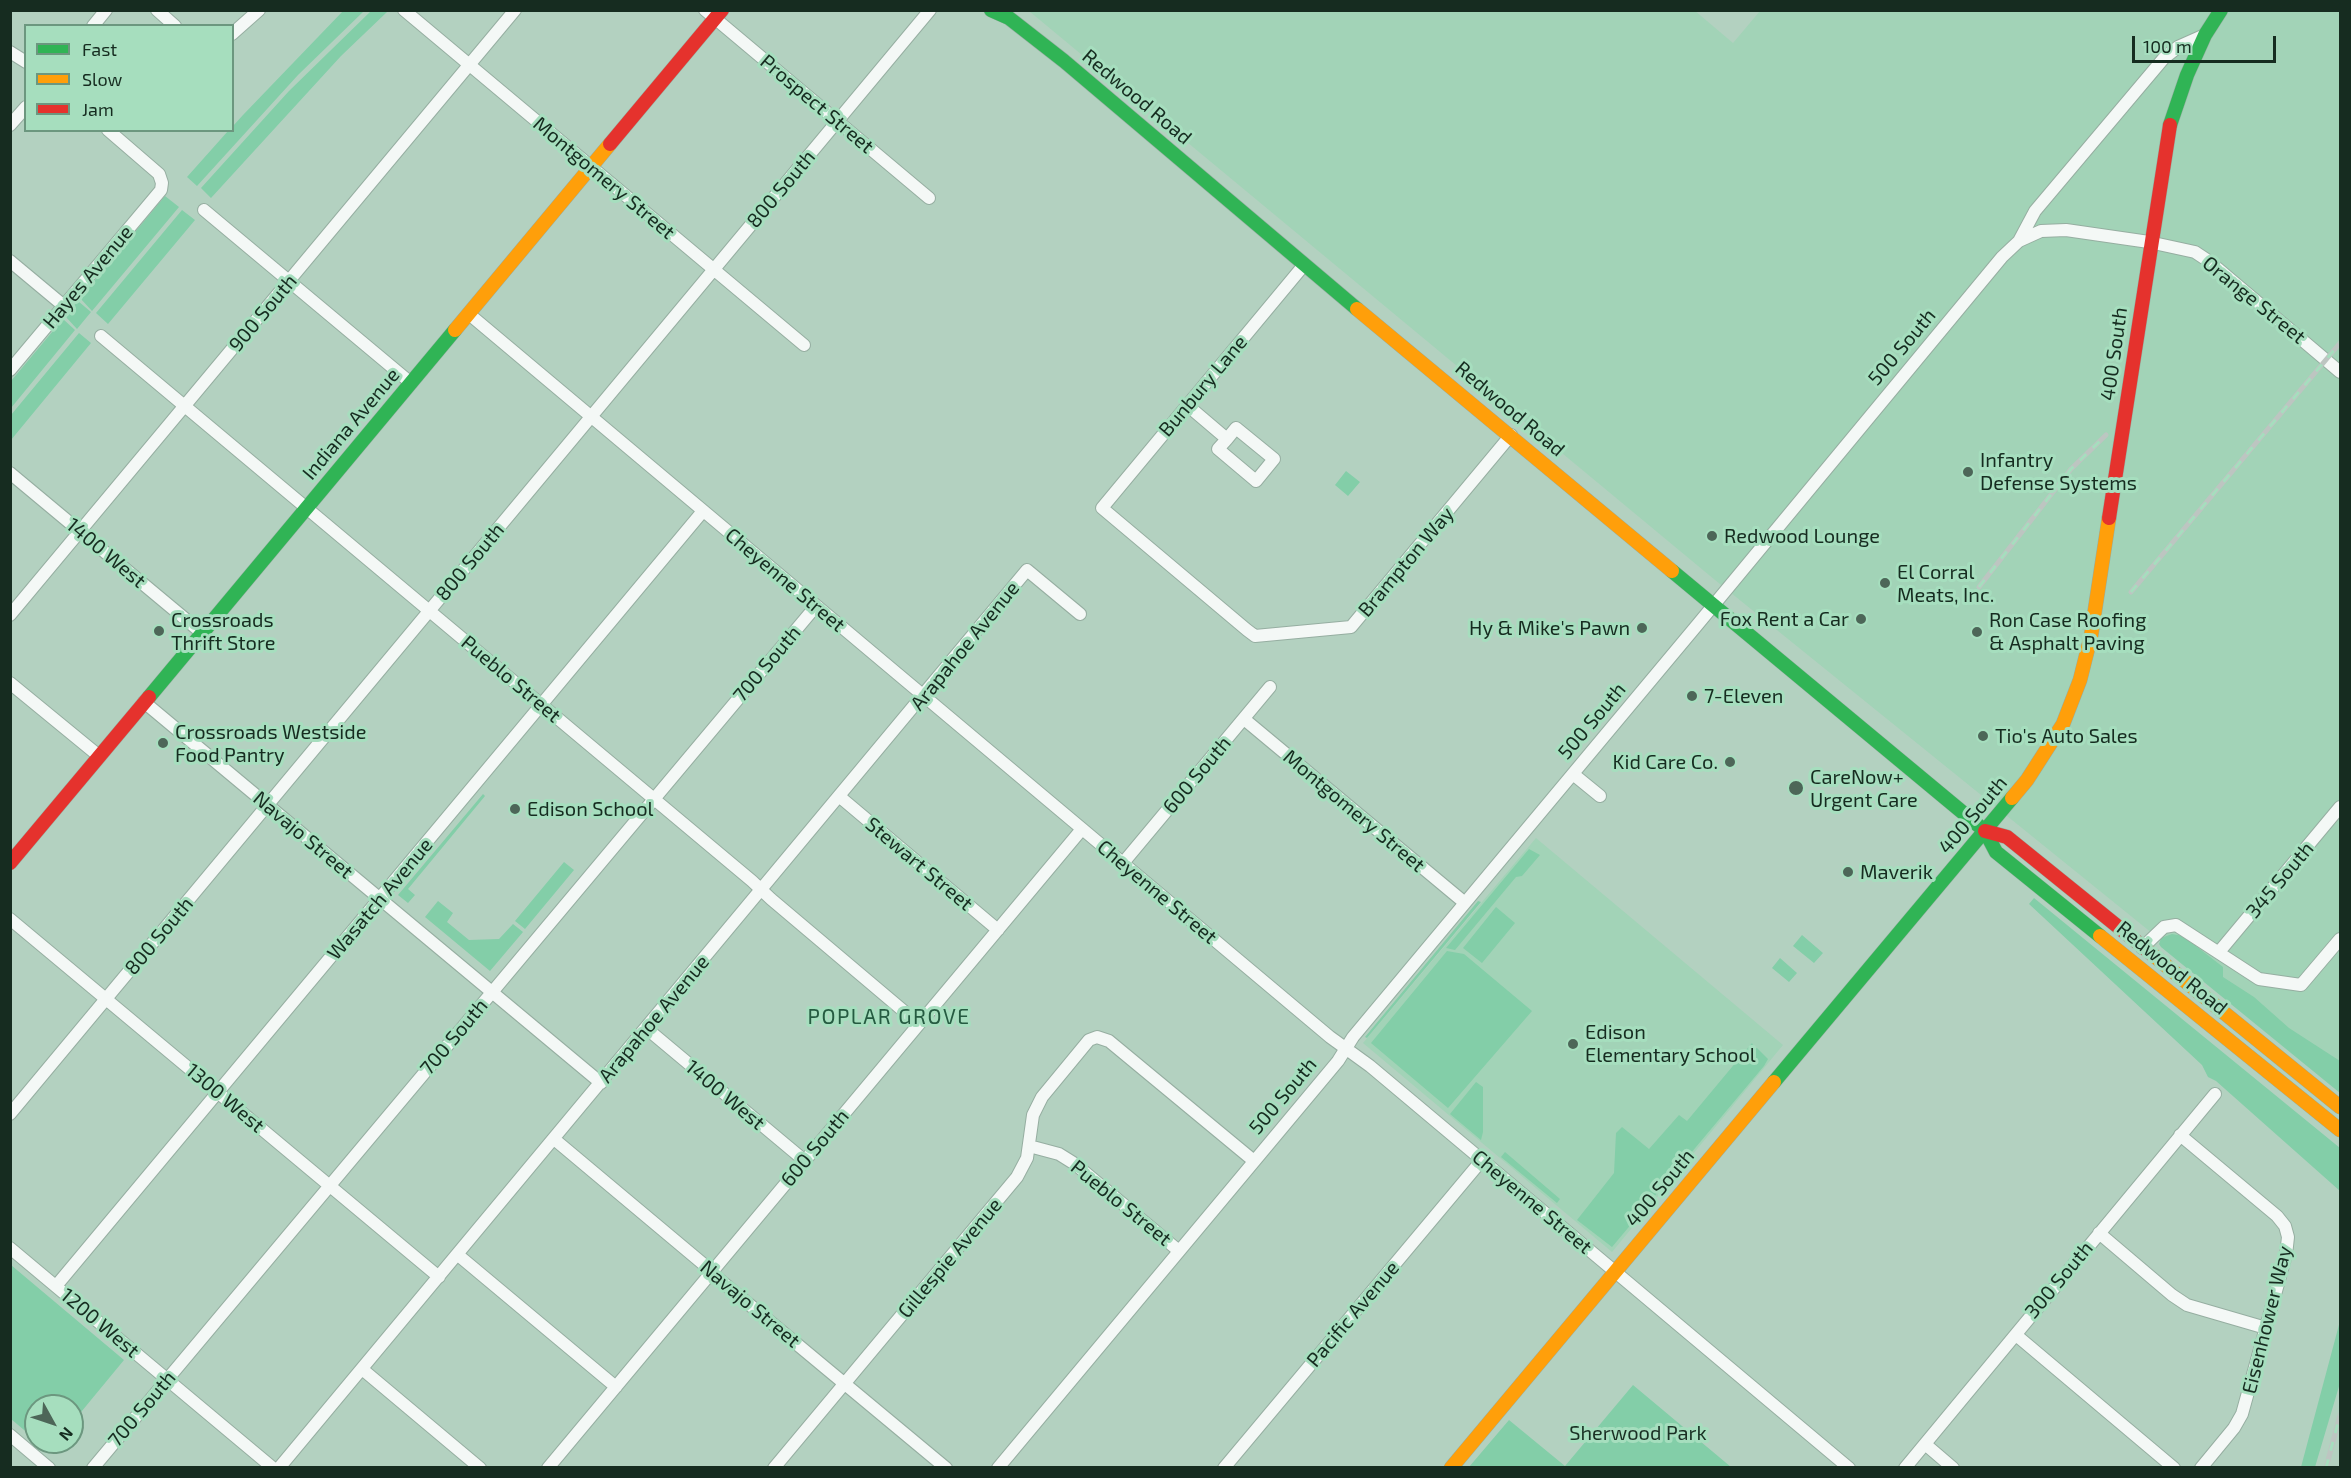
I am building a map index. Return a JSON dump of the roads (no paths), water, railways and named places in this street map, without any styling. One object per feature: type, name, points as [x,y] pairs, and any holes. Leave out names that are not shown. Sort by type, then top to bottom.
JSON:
[{"type":"main road","name":"Redwood Road","points":[[991,10],[1008,14],[1304,265],[1985,831],[1996,852],[2340,1130]]},
{"type":"main road","points":[[2205,35],[2220,10]]},
{"type":"main road","name":"Indiana Avenue","points":[[10,863],[591,167],[714,13]]},
{"type":"main road","name":"400 South","points":[[1451,1467],[1985,831],[2027,780],[2055,738],[2072,702],[2085,665],[2093,627],[2149,242],[2172,118],[2187,75],[2205,35]]},
{"type":"main road","name":"Redwood Road","points":[[1985,831],[2007,837],[2340,1107]]},
{"type":"street","points":[[95,24],[106,10]]},
{"type":"street","points":[[158,10],[173,24]]},
{"type":"street","points":[[234,31],[259,10]]},
{"type":"street","name":"Montgomery Street","points":[[404,10],[804,345]]},
{"type":"street","name":"900 South","points":[[10,615],[515,10]]},
{"type":"street","name":"800 South","points":[[10,1114],[930,10]]},
{"type":"street","name":"Prospect Street","points":[[714,13],[929,198]]},
{"type":"street","name":"500 South","points":[[998,1467],[1338,1061],[1346,1047],[2002,256],[2019,241],[2035,211],[2164,58],[2178,47],[2205,35]]},
{"type":"street","points":[[10,52],[24,61]]},
{"type":"street","points":[[10,124],[24,109]]},
{"type":"street","name":"Hayes Avenue","points":[[10,370],[160,190],[162,183],[156,171],[110,132]]},
{"type":"street","points":[[204,210],[411,383]]},
{"type":"street","name":"Orange Street","points":[[2019,241],[2041,231],[2055,230],[2185,249],[2203,257],[2340,372]]},
{"type":"street","points":[[10,261],[64,306]]},
{"type":"street","name":"Bunbury Lane","points":[[1102,508],[1304,265]]},
{"type":"street","name":"Cheyenne Street","points":[[469,314],[1330,1037],[1346,1047],[1849,1467]]},
{"type":"street","name":"Pueblo Street","points":[[101,336],[919,1024]]},
{"type":"street","points":[[1186,405],[1227,439]]},
{"type":"street","points":[[1236,428],[1274,459],[1256,480],[1218,449],[1227,439],[1236,428]]},
{"type":"street","name":"Brampton Way","points":[[1102,508],[1255,636],[1351,627],[1511,435]]},
{"type":"street","name":"1400 West","points":[[10,472],[202,633]]},
{"type":"street","name":"Wasatch Avenue","points":[[56,1287],[703,511]]},
{"type":"street","name":"Arapahoe Avenue","points":[[279,1467],[1027,570],[1080,614]]},
{"type":"street","name":"700 South","points":[[93,1467],[816,606]]},
{"type":"street","points":[[10,683],[99,756]]},
{"type":"street","name":"600 South","points":[[1123,863],[1270,687]]},
{"type":"street","name":"Navajo Street","points":[[144,702],[601,1083]]},
{"type":"street","name":"Montgomery Street","points":[[1244,718],[1465,903]]},
{"type":"street","points":[[1573,774],[1600,796]]},
{"type":"street","name":"Stewart Street","points":[[840,797],[998,930]]},
{"type":"street","name":"345 South","points":[[2219,952],[2340,807]]},
{"type":"street","name":"600 South","points":[[548,1467],[1082,829]]},
{"type":"street","name":"1300 West","points":[[10,919],[439,1277]]},
{"type":"street","points":[[2142,948],[2164,927],[2176,925],[2259,979],[2301,985],[2340,939]]},
{"type":"street","name":"1400 West","points":[[646,1029],[805,1161]]},
{"type":"street","name":"Gillespie Avenue","points":[[774,1467],[1017,1177],[1027,1158],[1033,1115],[1042,1097],[1086,1042],[1098,1037],[1109,1041],[1254,1161]]},
{"type":"street","name":"300 South","points":[[1905,1467],[2216,1094]]},
{"type":"street","name":"Eisenhower Way","points":[[2180,1136],[2272,1212],[2287,1232],[2287,1249],[2242,1414],[2234,1428],[2201,1467]]},
{"type":"street","name":"Navajo Street","points":[[554,1139],[946,1467]]},
{"type":"street","name":"Pueblo Street","points":[[1029,1146],[1059,1154],[1076,1164],[1179,1251]]},
{"type":"street","name":"Pacific Avenue","points":[[1224,1467],[1482,1160]]},
{"type":"street","points":[[2099,1233],[2187,1305],[2266,1328]]},
{"type":"street","name":"1200 West","points":[[10,1248],[273,1467]]},
{"type":"street","points":[[458,1255],[616,1387]]},
{"type":"street","points":[[2016,1335],[2174,1467]]},
{"type":"street","points":[[362,1369],[480,1467]]},
{"type":"street","points":[[10,1435],[49,1467]]},
{"type":"street","points":[[1925,1444],[1953,1467]]},
{"type":"railway","points":[[2131,592],[2340,343]]},
{"type":"railway","points":[[1979,587],[2071,469],[2106,435]]},
{"type":"railway","points":[[2326,1468],[2340,1415]]},
{"type":"place","name":"Infantry Defense Systems","points":[[1968,472]]},
{"type":"place","name":"Redwood Lounge","points":[[1712,536]]},
{"type":"place","name":"El Corral Meats, Inc.","points":[[1885,583]]},
{"type":"place","name":"Fox Rent a Car","points":[[1861,619]]},
{"type":"place","name":"Hy & Mike's Pawn","points":[[1642,628]]},
{"type":"place","name":"Crossroads Thrift Store","points":[[159,631]]},
{"type":"place","name":"Ron Case Roofing & Asphalt Paving","points":[[1977,632]]},
{"type":"place","name":"7-Eleven","points":[[1692,696]]},
{"type":"place","name":"Tio's Auto Sales","points":[[1983,736]]},
{"type":"place","name":"Crossroads Westside Food Pantry","points":[[163,743]]},
{"type":"place","name":"Kid Care Co.","points":[[1730,762]]},
{"type":"place","name":"CareNow+ Urgent Care","points":[[1796,788]]},
{"type":"place","name":"Edison School","points":[[515,809]]},
{"type":"place","name":"Maverik","points":[[1848,872]]},
{"type":"place","name":"Edison Elementary School","points":[[1573,1044]]},
{"type":"district","name":"POPLAR GROVE","points":[[889,1017]]},
{"type":"park label","name":"Sherwood Park","points":[[1638,1433]]}]
